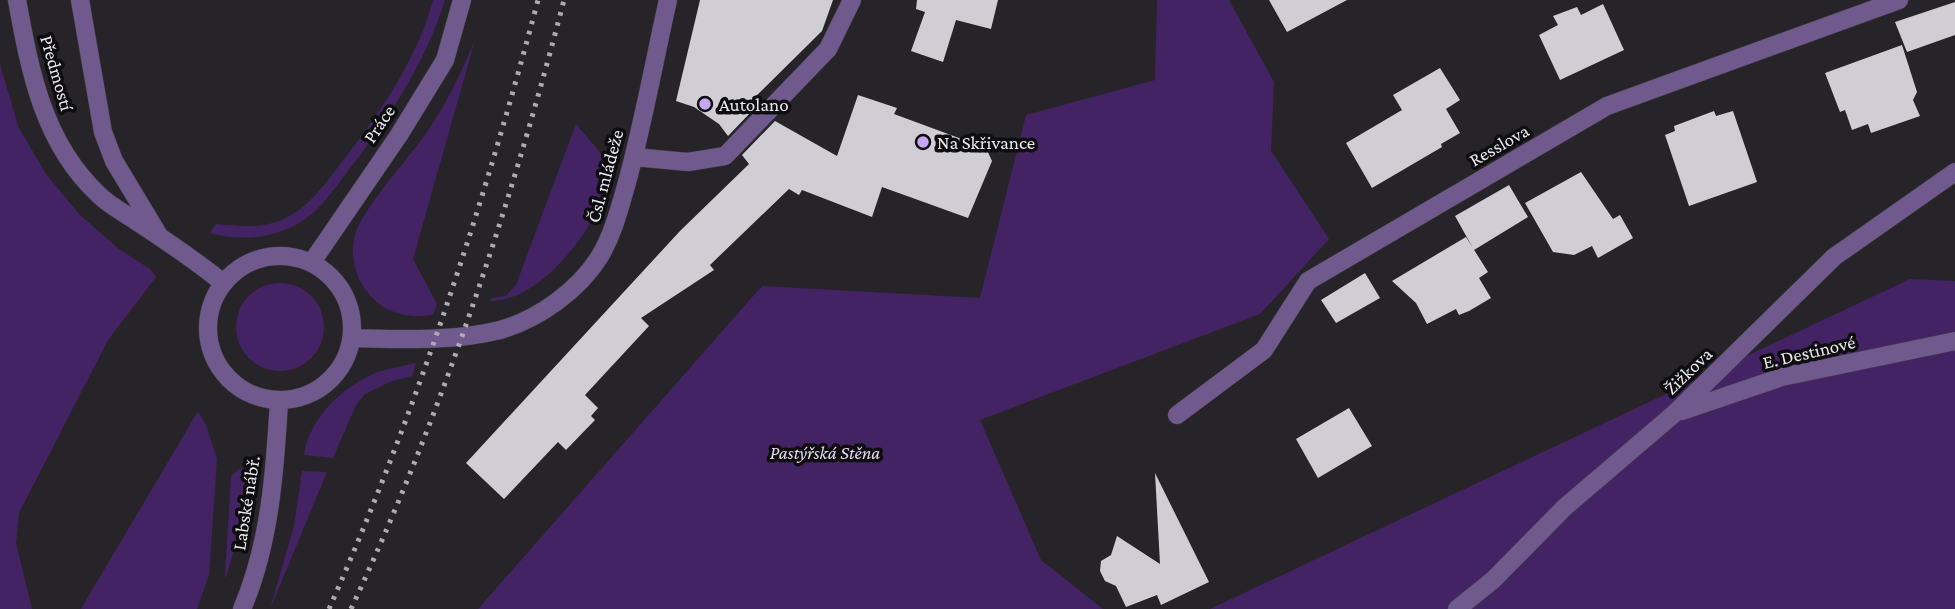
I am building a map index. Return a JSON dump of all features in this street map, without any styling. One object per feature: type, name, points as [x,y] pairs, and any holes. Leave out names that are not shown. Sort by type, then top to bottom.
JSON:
[{"type":"street","name":"Předmostí","points":[[17,0],[30,70],[43,112],[66,156],[100,196],[185,252],[222,282]]},
{"type":"street","name":"Předmostí","points":[[80,0],[103,132],[114,161],[160,237]]},
{"type":"street","name":"Práce","points":[[312,262],[399,135],[445,60],[462,0]]},
{"type":"street","name":"Čsl. mládeže","points":[[352,338],[456,338],[501,330],[531,317],[579,283],[599,257],[613,231],[634,158],[668,0]]},
{"type":"street","points":[[634,158],[688,162],[725,156],[828,49],[852,0]]},
{"type":"street","name":"Resslova","points":[[1177,415],[1264,350],[1308,281],[1607,106],[1899,0]]},
{"type":"street","name":"Žižkova","points":[[1457,609],[1493,580],[1565,507],[1675,413],[1835,257],[1955,172]]},
{"type":"street","points":[[288,255],[312,262],[331,275],[344,293],[351,316],[352,338],[346,358],[335,376],[319,389],[300,397],[279,401],[256,397],[235,386],[219,369],[209,348],[206,325],[211,302],[222,282],[241,266],[264,257],[288,255]]},
{"type":"street","name":"E. Destinové","points":[[1675,413],[1782,377],[1955,341]]},
{"type":"street","name":"Labské nábř.","points":[[242,609],[249,592],[270,510],[279,401]]},
{"type":"green space","points":[[433,0],[445,0],[427,47],[403,92],[335,189],[318,208],[297,224],[265,236],[243,238],[210,233],[216,224],[250,226],[284,219],[316,194],[369,126],[395,86],[418,43]]},
{"type":"green space","name":"Pastýřská Stěna","points":[[1157,0],[1229,0],[1274,82],[1271,151],[1329,239],[1260,314],[980,420],[1041,560],[1103,609],[478,609],[762,286],[980,298],[1026,115],[1155,80]]},
{"type":"green space","points":[[475,40],[413,259],[437,304],[433,315],[401,314],[378,303],[362,284],[354,260],[355,235],[366,213],[438,115]]},
{"type":"green space","points":[[0,64],[18,126],[46,174],[79,214],[119,249],[150,269],[156,277],[108,340],[19,513],[16,543],[32,609],[0,609]]},
{"type":"green space","points":[[576,124],[610,164],[597,211],[579,240],[553,270],[523,292],[506,299],[490,301],[492,298],[506,296],[516,285]]},
{"type":"green space","points":[[1910,279],[1955,281],[1955,609],[1210,609]]},
{"type":"green space","points":[[280,283],[297,287],[311,296],[320,310],[324,327],[320,344],[311,358],[297,367],[280,371],[263,367],[249,358],[240,344],[236,327],[240,310],[249,296],[263,287]]},
{"type":"green space","points":[[416,363],[412,376],[392,381],[365,394],[356,405],[333,458],[304,455],[313,428],[330,404],[341,394],[378,372]]},
{"type":"green space","points":[[198,411],[206,425],[217,459],[209,575],[197,609],[81,609]]},
{"type":"green space","points":[[251,467],[246,510],[225,577],[231,476],[239,469]]},
{"type":"green space","points":[[302,471],[327,472],[270,609],[294,526]]},
{"type":"building","points":[[700,0],[833,0],[822,31],[747,105],[754,109],[728,136],[719,124],[694,107],[676,101]]},
{"type":"building","points":[[917,0],[998,0],[991,29],[956,20],[943,62],[911,51],[925,12],[916,9]]},
{"type":"building","points":[[1269,0],[1347,0],[1287,32]]},
{"type":"building","points":[[1955,2],[1955,35],[1907,52],[1895,22]]},
{"type":"building","points":[[1603,4],[1624,50],[1560,80],[1539,35],[1558,25],[1553,16],[1577,7],[1581,15]]},
{"type":"building","points":[[1902,45],[1917,92],[1913,100],[1920,116],[1871,133],[1868,124],[1852,130],[1845,110],[1840,112],[1825,73]]},
{"type":"building","points":[[1440,68],[1460,100],[1446,109],[1460,133],[1441,144],[1442,147],[1372,188],[1346,143],[1402,110],[1393,95]]},
{"type":"building","points":[[858,95],[897,108],[894,114],[986,148],[992,161],[968,218],[882,187],[872,217],[802,190],[799,195],[789,189],[710,265],[714,270],[641,318],[649,326],[585,395],[598,408],[591,416],[595,420],[566,450],[558,442],[504,499],[466,463],[680,231],[749,164],[742,155],[775,121],[837,156]]},
{"type":"building","points":[[1714,111],[1716,116],[1733,111],[1757,182],[1689,206],[1665,135],[1675,131],[1674,126]]},
{"type":"building","points":[[1581,172],[1613,219],[1620,215],[1633,238],[1598,258],[1592,246],[1574,255],[1553,252],[1525,203]]},
{"type":"building","points":[[1509,185],[1528,217],[1474,250],[1455,216]]},
{"type":"building","points":[[1466,237],[1488,272],[1479,278],[1491,298],[1469,311],[1459,315],[1456,309],[1427,324],[1416,303],[1392,281]]},
{"type":"building","points":[[1365,273],[1380,298],[1336,323],[1321,300]]},
{"type":"building","points":[[1349,408],[1372,446],[1318,478],[1296,439]]},
{"type":"building","points":[[1155,473],[1209,582],[1161,605],[1157,595],[1126,607],[1116,586],[1105,581],[1100,571],[1101,561],[1111,555],[1117,536],[1160,564]]},
{"type":"railway","points":[[329,609],[391,460],[446,309],[517,78],[538,0]]},
{"type":"railway","points":[[351,609],[415,461],[471,309],[521,155],[564,0]]},
{"type":"place","name":"Autolano","points":[[705,104]]},
{"type":"place","name":"Na Skřivance","points":[[923,142]]}]
